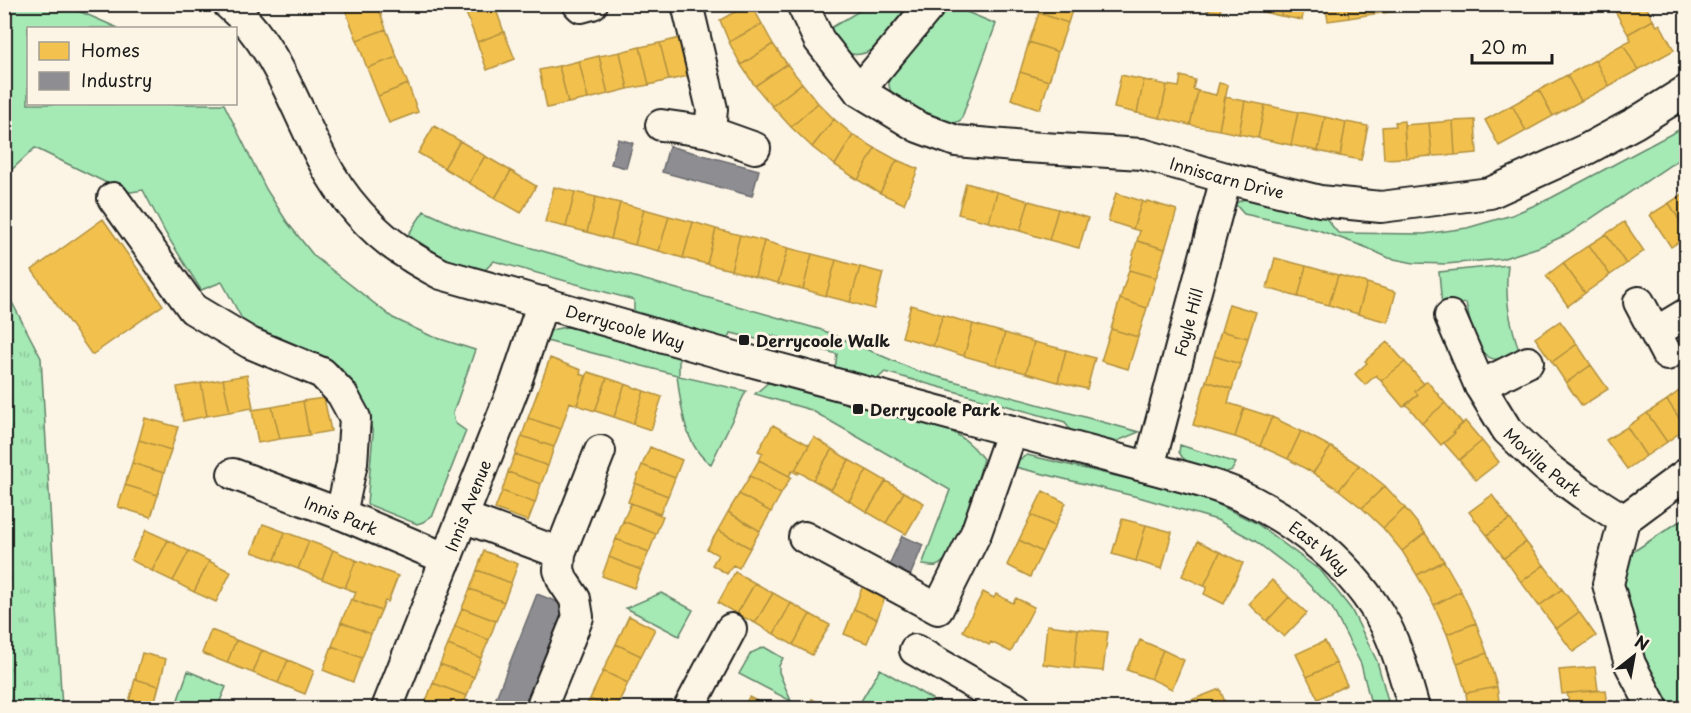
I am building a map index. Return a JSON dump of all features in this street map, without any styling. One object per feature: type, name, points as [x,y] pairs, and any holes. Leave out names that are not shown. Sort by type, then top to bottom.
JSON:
[{"type":"street","name":"Derrycoole Way","points":[[228,4],[262,42],[285,80],[322,161],[358,212],[382,236],[408,255],[441,274],[724,354],[1149,467]]},
{"type":"street","points":[[578,4],[581,7],[592,4]]},
{"type":"street","points":[[687,4],[712,109],[710,132]]},
{"type":"street","name":"Inniscarn Drive","points":[[802,4],[819,40],[860,91],[918,127],[956,141],[1142,154],[1320,201],[1381,207],[1490,193],[1587,149],[1635,123],[1686,91]]},
{"type":"street","points":[[860,91],[931,4]]},
{"type":"street","points":[[661,125],[710,132],[755,148]]},
{"type":"street","name":"Foyle Hill","points":[[1149,467],[1226,178]]},
{"type":"street","points":[[113,198],[193,309],[250,343],[322,373],[342,394],[355,418],[352,463],[341,514]]},
{"type":"street","name":"Innis Avenue","points":[[387,708],[516,382],[543,302]]},
{"type":"street","points":[[1639,302],[1662,344],[1686,314]]},
{"type":"street","name":"Movilla Park","points":[[1450,316],[1480,386],[1507,430],[1546,467],[1623,520]]},
{"type":"street","points":[[1480,386],[1528,362]]},
{"type":"street","points":[[1011,431],[976,533],[910,659],[1016,708]]},
{"type":"street","points":[[541,708],[578,617],[575,599],[563,581],[559,570],[560,553],[600,451]]},
{"type":"street","name":"East Way","points":[[1149,467],[1232,492],[1300,530],[1335,560],[1362,591],[1386,626],[1402,667],[1414,708]]},
{"type":"street","name":"Innis Park","points":[[233,474],[341,514],[447,559]]},
{"type":"street","points":[[1653,708],[1630,664],[1608,585],[1623,520],[1686,474]]},
{"type":"street","points":[[464,517],[560,553]]},
{"type":"street","points":[[804,537],[938,609]]},
{"type":"street","points":[[689,708],[731,628]]},
{"type":"green space","points":[[5,5],[65,5],[116,27],[27,27],[27,105],[224,105],[266,189],[287,222],[314,256],[393,318],[431,336],[475,350],[453,413],[455,423],[466,431],[433,515],[417,524],[367,504],[373,433],[360,393],[338,365],[312,351],[237,324],[242,319],[222,282],[201,290],[166,234],[143,190],[131,192],[121,190],[35,148],[5,176]]},
{"type":"green space","points":[[869,5],[909,5],[872,50],[856,55],[845,52],[829,29]]},
{"type":"green space","points":[[952,6],[996,24],[961,120],[955,123],[895,98],[889,83],[890,73],[941,11]]},
{"type":"green space","points":[[1686,126],[1686,157],[1675,162],[1568,234],[1539,247],[1501,259],[1446,264],[1414,263],[1389,258],[1318,230],[1244,214],[1235,204],[1252,198],[1315,210],[1314,215],[1325,217],[1338,233],[1424,234],[1467,228],[1512,215],[1551,198]]},
{"type":"green space","points":[[424,211],[461,228],[822,330],[917,371],[1139,432],[1108,445],[1071,432],[1065,422],[885,372],[874,382],[835,369],[837,354],[766,334],[760,340],[731,333],[728,340],[634,311],[634,300],[494,261],[484,271],[447,260],[408,235]]},
{"type":"green space","points":[[1508,265],[1509,310],[1520,354],[1501,359],[1492,358],[1485,354],[1475,339],[1466,303],[1442,307],[1439,272]]},
{"type":"green space","points":[[4,287],[41,358],[62,708],[5,708]]},
{"type":"green space","points":[[568,327],[679,356],[679,376],[746,391],[711,464],[702,457],[689,436],[682,412],[677,375],[539,339],[552,330]]},
{"type":"green space","points":[[770,381],[949,430],[972,446],[983,459],[977,484],[959,535],[944,561],[936,566],[922,565],[950,490],[811,410],[755,394]]},
{"type":"green space","points":[[1180,445],[1236,463],[1232,470],[1224,473],[1189,463],[1179,452]]},
{"type":"green space","points":[[1027,455],[1158,486],[1213,502],[1256,523],[1322,572],[1351,609],[1377,661],[1390,708],[1372,708],[1361,664],[1332,608],[1296,572],[1255,541],[1217,520],[1142,498],[1011,466]]},
{"type":"green space","points":[[1686,517],[1686,708],[1658,708],[1626,629],[1622,559]]},
{"type":"green space","points":[[661,593],[693,610],[679,636],[626,608]]},
{"type":"green space","points":[[764,647],[783,658],[779,672],[791,701],[739,674],[751,653]]},
{"type":"green space","points":[[880,669],[932,699],[927,708],[875,708],[861,701]]},
{"type":"green space","points":[[188,671],[226,687],[217,708],[175,708]]},
{"type":"building: Homes","points":[[343,4],[367,4],[346,12]]},
{"type":"building: Homes","points":[[367,4],[377,4],[386,29],[357,40],[346,12]]},
{"type":"building: Homes","points":[[463,4],[492,4],[466,13]]},
{"type":"building: Homes","points":[[494,4],[504,32],[477,42],[466,13]]},
{"type":"building: Homes","points":[[749,4],[762,24],[729,42],[720,20]]},
{"type":"building: Homes","points":[[1042,4],[1074,4],[1068,23],[1039,13]]},
{"type":"building: Homes","points":[[1208,4],[1222,4],[1220,12],[1207,10]]},
{"type":"building: Homes","points":[[1230,4],[1259,4],[1258,11]]},
{"type":"building: Homes","points":[[1259,4],[1283,4],[1281,16],[1258,11]]},
{"type":"building: Homes","points":[[1283,4],[1305,4],[1302,20],[1281,16]]},
{"type":"building: Homes","points":[[1325,4],[1347,4],[1349,18],[1328,21]]},
{"type":"building: Homes","points":[[1347,4],[1372,4],[1374,14],[1349,18]]},
{"type":"building: Homes","points":[[1372,4],[1398,4],[1399,11],[1374,14]]},
{"type":"building: Homes","points":[[1398,4],[1422,4],[1422,7],[1399,11]]},
{"type":"building: Homes","points":[[1611,4],[1645,4],[1653,20],[1628,34]]},
{"type":"building: Homes","points":[[1039,13],[1068,23],[1058,52],[1029,42]]},
{"type":"building: Homes","points":[[1653,20],[1657,26],[1660,24],[1674,50],[1638,70],[1623,44],[1631,40],[1628,34]]},
{"type":"building: Homes","points":[[762,24],[773,44],[741,65],[729,42]]},
{"type":"building: Homes","points":[[386,29],[397,57],[367,68],[357,40]]},
{"type":"building: Homes","points":[[504,32],[515,59],[487,70],[477,42]]},
{"type":"building: Homes","points":[[680,38],[689,76],[669,80],[660,43]]},
{"type":"building: Homes","points":[[1029,42],[1058,52],[1049,81],[1020,72]]},
{"type":"building: Homes","points":[[660,43],[669,80],[649,85],[640,47]]},
{"type":"building: Homes","points":[[773,44],[787,64],[755,86],[741,65]]},
{"type":"building: Homes","points":[[1623,44],[1638,70],[1609,86],[1595,60]]},
{"type":"building: Homes","points":[[640,47],[649,85],[628,89],[620,52]]},
{"type":"building: Homes","points":[[620,52],[628,89],[608,94],[599,56]]},
{"type":"building: Homes","points":[[599,56],[608,94],[588,99],[579,61]]},
{"type":"building: Homes","points":[[397,57],[408,84],[378,96],[367,68]]},
{"type":"building: Homes","points":[[1595,60],[1609,86],[1581,101],[1567,75]]},
{"type":"building: Homes","points":[[579,61],[588,99],[568,103],[559,66]]},
{"type":"building: Homes","points":[[787,64],[802,83],[772,106],[755,86]]},
{"type":"building: Homes","points":[[559,66],[568,103],[547,108],[539,70]]},
{"type":"building: Homes","points":[[1020,72],[1049,81],[1040,109],[1011,99]]},
{"type":"building: Homes","points":[[1121,75],[1144,80],[1137,113],[1114,108]]},
{"type":"building: Homes","points":[[1567,75],[1581,101],[1553,116],[1539,90]]},
{"type":"building: Homes","points":[[1181,76],[1195,80],[1193,89],[1198,91],[1190,125],[1160,118],[1167,85],[1179,87]]},
{"type":"building: Homes","points":[[1144,80],[1167,85],[1160,118],[1137,113]]},
{"type":"building: Homes","points":[[802,83],[818,103],[791,127],[772,106]]},
{"type":"building: Homes","points":[[1219,83],[1228,85],[1219,130],[1190,125],[1198,91],[1216,95]]},
{"type":"building: Homes","points":[[408,84],[418,112],[389,123],[378,96]]},
{"type":"building: Homes","points":[[1539,90],[1553,116],[1526,131],[1512,105]]},
{"type":"building: Homes","points":[[1225,97],[1245,101],[1239,134],[1219,130]]},
{"type":"building: Homes","points":[[1245,101],[1265,105],[1258,138],[1239,134]]},
{"type":"building: Homes","points":[[818,103],[834,119],[812,147],[791,127]]},
{"type":"building: Homes","points":[[1265,105],[1298,112],[1291,145],[1258,138]]},
{"type":"building: Homes","points":[[1512,105],[1526,131],[1499,146],[1485,120]]},
{"type":"building: Homes","points":[[1298,112],[1325,117],[1318,151],[1291,145]]},
{"type":"building: Homes","points":[[1325,117],[1346,122],[1340,156],[1318,151]]},
{"type":"building: Homes","points":[[834,119],[853,135],[835,165],[812,147]]},
{"type":"building: Homes","points":[[1475,120],[1477,153],[1455,155],[1453,121]]},
{"type":"building: Homes","points":[[1404,121],[1406,158],[1384,159],[1382,127],[1396,126],[1395,122]]},
{"type":"building: Homes","points":[[1453,121],[1455,155],[1432,156],[1429,123]]},
{"type":"building: Homes","points":[[1346,122],[1368,126],[1361,160],[1340,156]]},
{"type":"building: Homes","points":[[1429,123],[1432,156],[1406,158],[1404,125]]},
{"type":"building: Homes","points":[[434,126],[460,141],[444,168],[418,153]]},
{"type":"building: Homes","points":[[853,135],[875,148],[858,180],[835,165]]},
{"type":"building: Homes","points":[[460,141],[485,156],[469,183],[444,168]]},
{"type":"building: Homes","points":[[875,148],[897,160],[880,193],[858,180]]},
{"type":"building: Homes","points":[[485,156],[511,171],[495,198],[469,183]]},
{"type":"building: Homes","points":[[897,160],[918,169],[904,204],[880,193]]},
{"type":"building: Homes","points":[[511,171],[536,186],[521,213],[495,198]]},
{"type":"building: Homes","points":[[966,183],[997,192],[989,222],[958,214]]},
{"type":"building: Homes","points":[[554,187],[575,192],[566,227],[545,222]]},
{"type":"building: Homes","points":[[575,192],[596,197],[587,232],[566,227]]},
{"type":"building: Homes","points":[[997,192],[1029,201],[1020,231],[989,222]]},
{"type":"building: Homes","points":[[1686,192],[1686,231],[1669,203]]},
{"type":"building: Homes","points":[[1116,193],[1142,201],[1133,229],[1108,221]]},
{"type":"building: Homes","points":[[596,197],[620,203],[611,239],[587,232]]},
{"type":"building: Homes","points":[[1029,201],[1058,209],[1049,240],[1020,231]]},
{"type":"building: Homes","points":[[1142,201],[1177,210],[1165,249],[1137,241],[1140,231],[1133,229]]},
{"type":"building: Homes","points":[[620,203],[644,209],[635,245],[611,239]]},
{"type":"building: Homes","points":[[1669,203],[1686,231],[1686,237],[1671,247],[1650,215]]},
{"type":"building: Homes","points":[[644,209],[669,216],[659,251],[635,245]]},
{"type":"building: Homes","points":[[1058,209],[1088,218],[1079,248],[1049,240]]},
{"type":"building: Homes","points":[[669,216],[693,222],[683,258],[659,251]]},
{"type":"building: Homes","points":[[103,219],[163,305],[92,355],[32,270]]},
{"type":"building: Homes","points":[[693,222],[716,229],[707,264],[683,258]]},
{"type":"building: Homes","points":[[1624,222],[1644,251],[1626,264],[1606,234]]},
{"type":"building: Homes","points":[[716,229],[740,235],[731,270],[707,264]]},
{"type":"building: Homes","points":[[1606,234],[1626,264],[1610,275],[1589,245]]},
{"type":"building: Homes","points":[[740,235],[764,241],[755,277],[731,270]]},
{"type":"building: Homes","points":[[764,241],[788,248],[778,283],[755,277]]},
{"type":"building: Homes","points":[[1137,241],[1165,249],[1156,278],[1129,270]]},
{"type":"building: Homes","points":[[1589,245],[1610,275],[1585,293],[1563,263]]},
{"type":"building: Homes","points":[[788,248],[812,254],[803,289],[778,283]]},
{"type":"building: Homes","points":[[812,254],[836,260],[826,296],[803,289]]},
{"type":"building: Homes","points":[[1275,258],[1306,266],[1298,297],[1267,288]]},
{"type":"building: Homes","points":[[836,260],[860,267],[850,302],[826,296]]},
{"type":"building: Homes","points":[[1563,263],[1585,293],[1568,306],[1546,276]]},
{"type":"building: Homes","points":[[1306,266],[1338,275],[1329,305],[1298,297]]},
{"type":"building: Homes","points":[[860,267],[883,273],[874,309],[850,302]]},
{"type":"building: Homes","points":[[1129,270],[1156,278],[1147,308],[1120,299]]},
{"type":"building: Homes","points":[[1338,275],[1367,283],[1358,314],[1329,305]]},
{"type":"building: Homes","points":[[1367,283],[1396,292],[1388,322],[1358,314]]},
{"type":"building: Homes","points":[[1120,299],[1147,308],[1138,337],[1111,329]]},
{"type":"building: Homes","points":[[1229,304],[1256,312],[1248,338],[1221,331]]},
{"type":"building: Homes","points":[[911,305],[943,315],[933,346],[902,337]]},
{"type":"building: Homes","points":[[943,315],[973,324],[964,356],[933,346]]},
{"type":"building: Homes","points":[[1560,321],[1577,344],[1552,362],[1535,338]]},
{"type":"building: Homes","points":[[973,324],[1005,333],[996,365],[964,356]]},
{"type":"building: Homes","points":[[1111,329],[1138,337],[1128,369],[1101,361]]},
{"type":"building: Homes","points":[[1221,331],[1248,338],[1240,364],[1214,356]]},
{"type":"building: Homes","points":[[1005,333],[1034,342],[1026,373],[996,365]]},
{"type":"building: Homes","points":[[1034,342],[1066,350],[1058,382],[1026,373]]},
{"type":"building: Homes","points":[[1387,342],[1405,362],[1381,381],[1376,375],[1365,385],[1355,374],[1367,363],[1365,361]]},
{"type":"building: Homes","points":[[1577,344],[1591,365],[1566,383],[1552,362]]},
{"type":"building: Homes","points":[[1066,350],[1095,358],[1087,389],[1058,382]]},
{"type":"building: Homes","points":[[1214,356],[1240,364],[1232,389],[1206,381]]},
{"type":"building: Homes","points":[[550,358],[581,370],[580,374],[586,376],[577,405],[570,402],[561,429],[528,418]]},
{"type":"building: Homes","points":[[1405,362],[1424,384],[1415,391],[1418,395],[1403,407],[1381,381]]},
{"type":"building: Homes","points":[[1591,365],[1608,389],[1582,406],[1566,383]]},
{"type":"building: Homes","points":[[588,372],[607,378],[595,411],[577,405]]},
{"type":"building: Homes","points":[[247,375],[253,408],[230,412],[223,379]]},
{"type":"building: Homes","points":[[607,378],[625,384],[614,417],[595,411]]},
{"type":"building: Homes","points":[[223,379],[230,412],[207,416],[201,383]]},
{"type":"building: Homes","points":[[1206,381],[1232,389],[1228,403],[1244,408],[1235,437],[1193,425]]},
{"type":"building: Homes","points":[[1427,381],[1445,403],[1422,423],[1406,404],[1418,395],[1415,391]]},
{"type":"building: Homes","points":[[201,383],[207,416],[183,421],[177,387]]},
{"type":"building: Homes","points":[[625,384],[644,391],[633,424],[614,417]]},
{"type":"building: Homes","points":[[1686,386],[1686,428],[1667,400]]},
{"type":"building: Homes","points":[[644,391],[662,397],[651,430],[633,424]]},
{"type":"building: Homes","points":[[324,398],[331,431],[309,435],[303,401]]},
{"type":"building: Homes","points":[[1667,400],[1686,428],[1667,442],[1647,413]]},
{"type":"building: Homes","points":[[303,401],[309,435],[280,439],[272,407]]},
{"type":"building: Homes","points":[[1445,403],[1463,424],[1441,445],[1422,423]]},
{"type":"building: Homes","points":[[272,407],[280,439],[258,443],[252,410]]},
{"type":"building: Homes","points":[[1244,408],[1272,417],[1260,446],[1235,437]]},
{"type":"building: Homes","points":[[1647,413],[1667,442],[1646,456],[1627,427]]},
{"type":"building: Homes","points":[[1272,417],[1301,431],[1288,459],[1260,446]]},
{"type":"building: Homes","points":[[145,418],[178,427],[171,450],[139,440]]},
{"type":"building: Homes","points":[[528,418],[561,429],[554,447],[522,436]]},
{"type":"building: Homes","points":[[1465,421],[1482,441],[1459,460],[1444,443]]},
{"type":"building: Homes","points":[[773,425],[809,445],[795,470],[799,472],[798,474],[792,471],[789,476],[759,460],[763,453],[758,451]]},
{"type":"building: Homes","points":[[1627,427],[1646,456],[1627,469],[1606,440]]},
{"type":"building: Homes","points":[[1301,431],[1331,447],[1313,473],[1288,459]]},
{"type":"building: Homes","points":[[522,436],[554,447],[548,466],[515,454]]},
{"type":"building: Homes","points":[[814,437],[832,449],[813,480],[795,470]]},
{"type":"building: Homes","points":[[139,440],[171,450],[164,473],[132,463]]},
{"type":"building: Homes","points":[[1482,441],[1499,462],[1476,480],[1459,460]]},
{"type":"building: Homes","points":[[650,447],[682,460],[675,478],[642,465]]},
{"type":"building: Homes","points":[[1331,447],[1359,465],[1339,490],[1313,473]]},
{"type":"building: Homes","points":[[832,449],[849,460],[831,490],[813,480]]},
{"type":"building: Homes","points":[[515,454],[548,466],[541,484],[508,472]]},
{"type":"building: Homes","points":[[759,460],[791,477],[781,494],[750,476]]},
{"type":"building: Homes","points":[[849,460],[867,470],[849,501],[831,490]]},
{"type":"building: Homes","points":[[132,463],[164,473],[158,495],[125,485]]},
{"type":"building: Homes","points":[[642,465],[675,478],[668,496],[635,483]]},
{"type":"building: Homes","points":[[1359,465],[1385,486],[1362,508],[1339,490]]},
{"type":"building: Homes","points":[[867,470],[886,481],[867,512],[849,501]]},
{"type":"building: Homes","points":[[508,472],[541,484],[535,503],[502,491]]},
{"type":"building: Homes","points":[[750,476],[781,494],[771,512],[739,494]]},
{"type":"building: Homes","points":[[886,481],[904,492],[886,523],[867,512]]},
{"type":"building: Homes","points":[[635,483],[668,496],[660,514],[628,502]]},
{"type":"building: Homes","points":[[125,485],[158,495],[151,517],[118,507]]},
{"type":"building: Homes","points":[[1385,486],[1405,508],[1383,528],[1362,508]]},
{"type":"building: Homes","points":[[502,491],[535,503],[528,521],[495,509]]},
{"type":"building: Homes","points":[[1043,491],[1066,503],[1055,526],[1031,515]]},
{"type":"building: Homes","points":[[904,492],[924,503],[906,534],[886,523]]},
{"type":"building: Homes","points":[[739,494],[771,512],[760,531],[728,512]]},
{"type":"building: Homes","points":[[1492,495],[1510,519],[1487,535],[1469,512]]},
{"type":"building: Homes","points":[[631,503],[663,516],[656,534],[623,521]]},
{"type":"building: Homes","points":[[1405,508],[1425,533],[1402,551],[1383,528]]},
{"type":"building: Homes","points":[[728,512],[760,531],[750,548],[718,530]]},
{"type":"building: Homes","points":[[1031,515],[1055,526],[1042,552],[1019,540]]},
{"type":"building: Homes","points":[[1122,519],[1146,525],[1136,561],[1112,554]]},
{"type":"building: Homes","points":[[1510,519],[1526,542],[1504,558],[1487,535]]},
{"type":"building: Homes","points":[[623,521],[656,534],[649,552],[616,539]]},
{"type":"building: Homes","points":[[263,524],[285,532],[275,560],[252,552]]},
{"type":"building: Homes","points":[[1146,525],[1172,532],[1162,569],[1136,561]]},
{"type":"building: Homes","points":[[146,530],[168,540],[152,571],[131,560]]},
{"type":"building: Homes","points":[[718,530],[750,548],[739,568],[733,565],[727,574],[712,565],[718,555],[707,549]]},
{"type":"building: Homes","points":[[285,532],[309,541],[298,569],[275,560]]},
{"type":"building: Homes","points":[[1425,533],[1444,561],[1417,575],[1402,551]]},
{"type":"building: Homes","points":[[616,539],[649,552],[641,570],[609,557]]},
{"type":"building: Homes","points":[[168,540],[189,551],[173,581],[152,571]]},
{"type":"building: Homes","points":[[1019,540],[1042,552],[1030,577],[1007,565]]},
{"type":"building: Homes","points":[[309,541],[333,550],[322,579],[298,569]]},
{"type":"building: Homes","points":[[1198,541],[1220,552],[1204,586],[1182,576]]},
{"type":"building: Homes","points":[[1526,542],[1544,565],[1521,582],[1504,558]]},
{"type":"building: Homes","points":[[333,550],[356,560],[345,588],[322,579]]},
{"type":"building: Homes","points":[[189,551],[209,561],[194,592],[173,581]]},
{"type":"building: Homes","points":[[484,551],[518,564],[511,583],[477,570]]},
{"type":"building: Homes","points":[[1220,552],[1243,563],[1224,604],[1204,594],[1207,587],[1204,586]]},
{"type":"building: Homes","points":[[609,557],[641,570],[634,588],[602,576]]},
{"type":"building: Homes","points":[[356,560],[398,576],[388,602],[385,601],[381,611],[353,600],[356,592],[345,588]]},
{"type":"building: Homes","points":[[209,561],[231,572],[216,602],[194,592]]},
{"type":"building: Homes","points":[[1444,561],[1461,591],[1434,605],[1417,575]]},
{"type":"building: Homes","points":[[1544,565],[1562,589],[1539,606],[1521,582]]},
{"type":"building: Homes","points":[[477,570],[511,583],[504,602],[470,589]]},
{"type":"building: Homes","points":[[735,572],[755,583],[737,614],[718,603]]},
{"type":"building: Homes","points":[[1272,580],[1289,597],[1267,621],[1249,604]]},
{"type":"building: Homes","points":[[755,583],[773,593],[755,623],[737,614]]},
{"type":"building: Homes","points":[[863,585],[886,595],[877,619],[854,609]]},
{"type":"building: Homes","points":[[470,589],[504,602],[496,621],[462,608]]},
{"type":"building: Homes","points":[[1562,589],[1579,612],[1556,629],[1539,606]]},
{"type":"building: Homes","points":[[1461,591],[1476,623],[1447,634],[1434,605]]},
{"type":"building: Homes","points":[[983,592],[994,598],[996,594],[1013,603],[1016,598],[1034,607],[1011,652],[991,642],[989,645],[963,631]]},
{"type":"building: Homes","points":[[773,593],[791,603],[774,634],[755,623]]},
{"type":"building: Homes","points":[[1289,597],[1307,613],[1284,637],[1267,621]]},
{"type":"building: Homes","points":[[351,599],[381,611],[371,634],[341,622]]},
{"type":"building: Homes","points":[[791,603],[810,614],[793,645],[774,634]]},
{"type":"building: Homes","points":[[462,608],[496,621],[489,640],[455,626]]},
{"type":"building: Homes","points":[[854,609],[877,619],[867,643],[844,634]]},
{"type":"building: Homes","points":[[1579,612],[1596,636],[1573,652],[1556,629]]},
{"type":"building: Homes","points":[[810,614],[830,625],[812,655],[793,645]]},
{"type":"building: Homes","points":[[629,616],[655,629],[641,656],[616,644]]},
{"type":"building: Homes","points":[[341,622],[371,634],[362,658],[332,646]]},
{"type":"building: Homes","points":[[1476,623],[1487,653],[1457,663],[1447,634]]},
{"type":"building: Homes","points":[[1047,625],[1078,629],[1074,668],[1043,664]]},
{"type":"building: Homes","points":[[455,626],[489,640],[481,658],[448,645]]},
{"type":"building: Homes","points":[[1078,629],[1108,632],[1103,671],[1074,668]]},
{"type":"building: Homes","points":[[211,630],[236,640],[227,663],[202,653]]},
{"type":"building: Homes","points":[[236,640],[262,650],[253,673],[227,663]]},
{"type":"building: Homes","points":[[1140,640],[1163,650],[1151,679],[1127,670]]},
{"type":"building: Homes","points":[[1325,641],[1336,663],[1307,677],[1296,654]]},
{"type":"building: Homes","points":[[616,644],[641,656],[628,683],[603,671]]},
{"type":"building: Homes","points":[[448,645],[481,658],[474,677],[440,664]]},
{"type":"building: Homes","points":[[332,646],[362,658],[353,682],[323,670]]},
{"type":"building: Homes","points":[[262,650],[288,660],[278,683],[253,673]]},
{"type":"building: Homes","points":[[1163,650],[1184,660],[1172,689],[1151,679]]},
{"type":"building: Homes","points":[[142,653],[166,659],[159,686],[135,679]]},
{"type":"building: Homes","points":[[1487,653],[1497,687],[1466,693],[1457,663]]},
{"type":"building: Homes","points":[[288,660],[314,671],[305,694],[278,683]]},
{"type":"building: Homes","points":[[1336,663],[1347,685],[1318,699],[1307,677]]},
{"type":"building: Homes","points":[[440,664],[474,677],[467,696],[433,683]]},
{"type":"building: Homes","points":[[1595,667],[1598,690],[1562,694],[1559,670]]},
{"type":"building: Homes","points":[[603,671],[628,683],[616,708],[610,708],[590,699]]},
{"type":"building: Homes","points":[[135,679],[159,686],[153,708],[128,706]]},
{"type":"building: Homes","points":[[433,683],[467,696],[462,708],[443,708],[426,701]]},
{"type":"building: Homes","points":[[1497,687],[1500,708],[1468,708],[1466,693]]},
{"type":"building: Homes","points":[[1220,689],[1227,708],[1191,708],[1189,701]]},
{"type":"building: Homes","points":[[1606,690],[1608,708],[1570,708],[1567,693]]},
{"type":"building: Homes","points":[[749,697],[770,708],[743,708]]},
{"type":"building: Homes","points":[[590,699],[610,708],[585,708]]},
{"type":"building: Homes","points":[[812,699],[828,708],[806,708]]},
{"type":"building: Homes","points":[[426,701],[443,708],[423,708]]},
{"type":"building: Industry","points":[[618,139],[633,143],[626,168],[611,164]]},
{"type":"building: Industry","points":[[669,146],[759,170],[752,196],[662,172]]},
{"type":"building: Industry","points":[[902,536],[923,545],[908,581],[886,572]]},
{"type":"building: Industry","points":[[537,594],[565,605],[525,708],[492,708]]},
{"type":"place","name":"Derrycoole Walk","points":[[744,340]]},
{"type":"place","name":"Derrycoole Park","points":[[858,409]]}]
